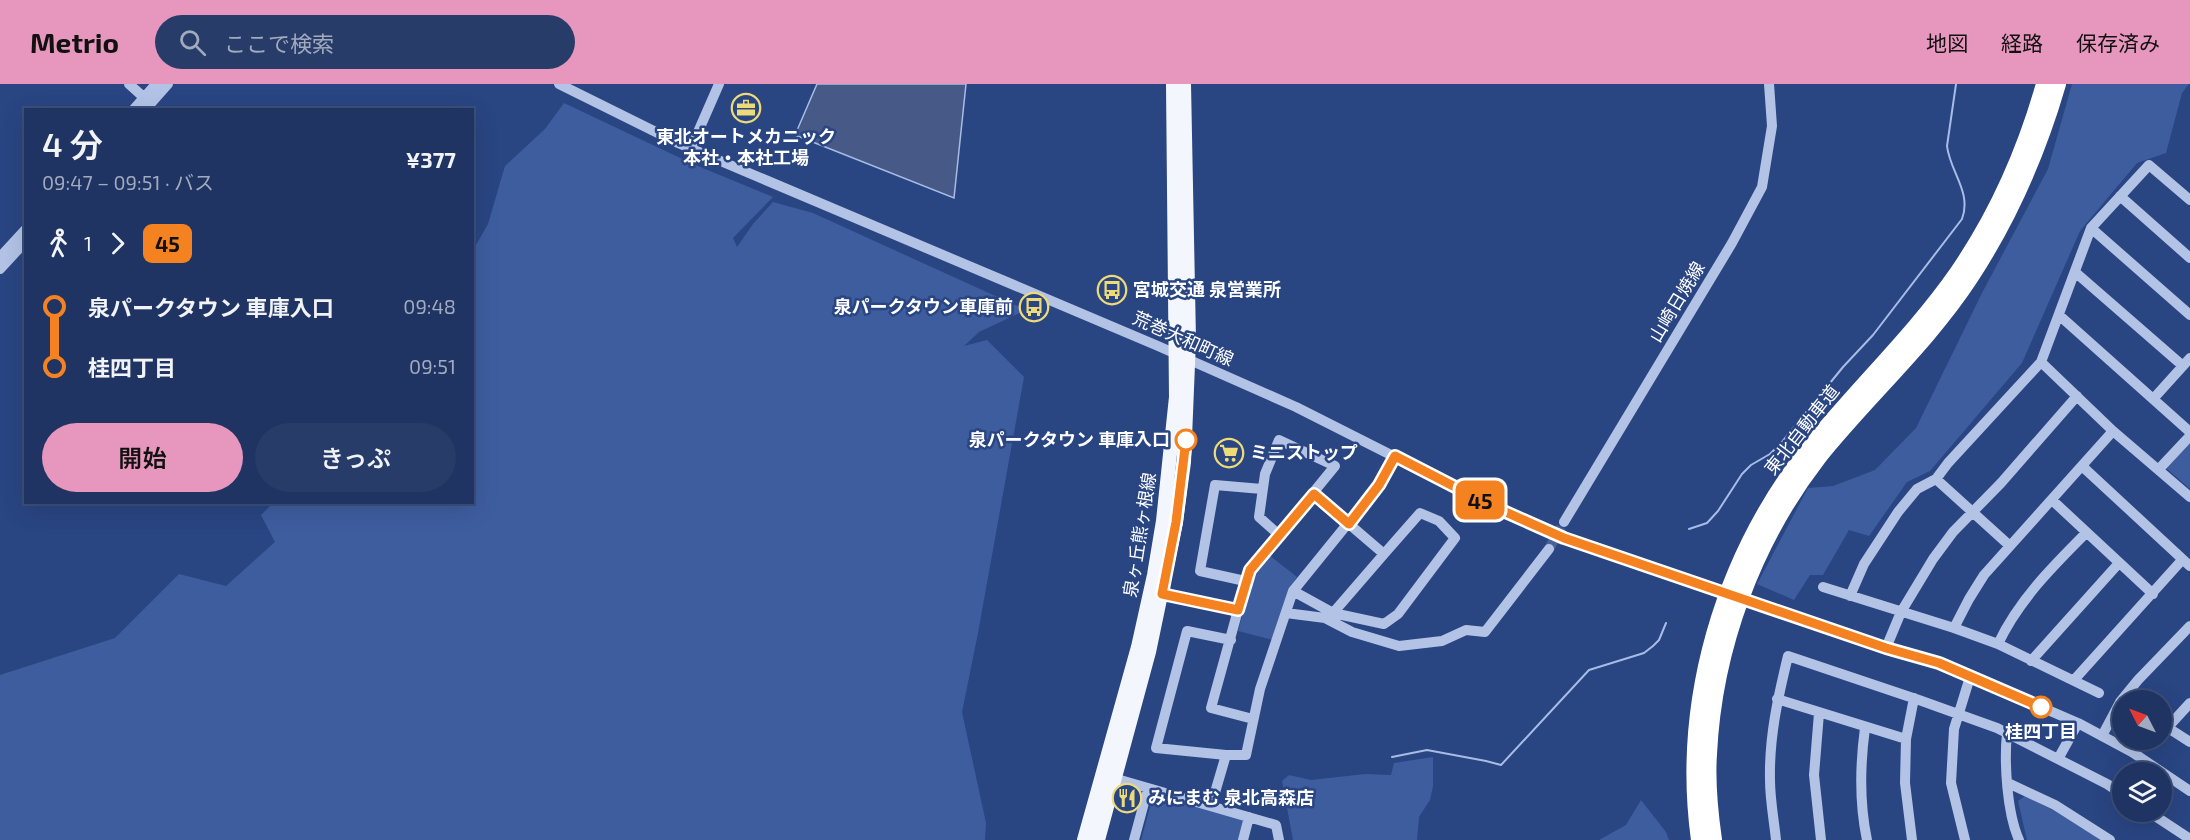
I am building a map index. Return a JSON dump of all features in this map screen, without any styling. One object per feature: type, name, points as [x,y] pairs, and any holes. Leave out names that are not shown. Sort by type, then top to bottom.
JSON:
[{"type":"highway","name":"東北自動車道","points":[[1699,840],[1694,785],[1697,717],[1704,671],[1734,576],[1761,520],[1788,477],[1835,417],[1934,304],[1971,251],[1994,211],[2017,162],[2044,84]]},
{"type":"highway","name":"東北自動車道","points":[[1714,840],[1708,756],[1714,703],[1730,631],[1767,538],[1791,496],[1819,458],[1933,328],[1970,278],[1996,237],[2017,196],[2041,139],[2058,84]]},
{"type":"main road","name":"泉ヶ丘熊ヶ根線","points":[[1098,840],[1109,776],[1154,575],[1163,521],[1182,356],[1174,254],[1173,84]]},
{"type":"main road","name":"泉ヶ丘熊ヶ根線","points":[[1084,840],[1109,776],[1149,652],[1176,522],[1185,462],[1182,356],[1184,84]]},
{"type":"street","points":[[129,84],[146,103]]},
{"type":"street","points":[[146,103],[156,84]]},
{"type":"street","points":[[146,103],[168,84]]},
{"type":"street","name":"荒巻大和町線","points":[[559,84],[691,148],[1182,356],[1296,407],[1492,506],[1564,538],[1886,648]]},
{"type":"street","points":[[691,148],[719,84]]},
{"type":"street","name":"山崎日焼線","points":[[1564,522],[1738,233],[1762,187],[1772,126],[1769,84]]},
{"type":"street","points":[[1850,596],[1864,564],[1898,512],[1917,489],[1936,479],[2041,362],[2091,228],[2148,165],[2189,198]]},
{"type":"street","points":[[2120,196],[2190,258]]},
{"type":"street","points":[[2091,228],[2190,315]]},
{"type":"street","points":[[0,257],[24,231]]},
{"type":"street","points":[[0,269],[24,243]]},
{"type":"street","points":[[2075,272],[2187,362],[2154,398]]},
{"type":"street","points":[[2060,316],[2154,398],[2190,434],[2159,469]]},
{"type":"street","points":[[2041,362],[2114,431],[2190,497]]},
{"type":"street","points":[[2077,396],[2001,483],[1953,532],[1900,612],[1886,648],[1939,663],[2078,723],[2132,752],[2190,791]]},
{"type":"street","points":[[1954,628],[1984,575],[2114,431]]},
{"type":"street","points":[[1253,719],[1211,708],[1245,581],[1250,570],[1278,534],[1314,494],[1335,466],[1279,440],[1264,474],[1259,517],[1278,534]]},
{"type":"street","points":[[1231,640],[1187,631],[1156,748],[1246,755],[1260,689],[1293,591],[1379,485],[1395,456]]},
{"type":"street","points":[[2074,680],[2153,594],[2186,563],[2082,467]]},
{"type":"street","points":[[1936,479],[2010,546]]},
{"type":"street","points":[[1245,581],[1200,571],[1215,485],[1262,489]]},
{"type":"street","points":[[1314,494],[1384,554]]},
{"type":"street","points":[[2052,500],[2153,594]]},
{"type":"street","points":[[1293,591],[1333,613],[1384,624],[1398,614],[1455,538],[1439,521],[1420,513],[1333,613]]},
{"type":"street","points":[[1998,644],[2007,625],[2027,597],[2047,572],[2086,533]]},
{"type":"street","points":[[1286,613],[1325,618],[1352,632],[1400,646],[1442,641],[1466,630],[1485,632],[1549,549]]},
{"type":"street","points":[[2031,661],[2119,563]]},
{"type":"street","points":[[1823,587],[1998,644],[2099,693]]},
{"type":"street","points":[[1162,594],[1238,610]]},
{"type":"street","points":[[2131,690],[2190,627]]},
{"type":"street","points":[[1776,840],[1770,781],[1771,747],[1777,699],[1788,656],[1914,698],[2007,733],[2112,789]]},
{"type":"street","points":[[1965,840],[1951,783],[1954,729],[1970,677]]},
{"type":"street","points":[[1912,840],[1905,783],[1906,739],[1914,698]]},
{"type":"street","points":[[1777,699],[1906,739]]},
{"type":"street","points":[[2172,720],[2190,703]]},
{"type":"street","points":[[1819,712],[1814,775],[1821,840]]},
{"type":"street","points":[[2102,736],[2112,719]]},
{"type":"street","points":[[2058,759],[2078,723]]},
{"type":"street","points":[[1865,728],[1861,755],[1860,790],[1867,840]]},
{"type":"street","points":[[2172,730],[2190,742]]},
{"type":"street","points":[[2007,733],[2005,757],[2011,807],[2019,840]]},
{"type":"street","points":[[1211,806],[1226,755]]},
{"type":"street","points":[[1109,776],[1276,825],[1279,840]]},
{"type":"street","points":[[2008,783],[2055,806],[2110,840]]},
{"type":"street","points":[[1134,840],[1148,788]]},
{"type":"street","points":[[1243,840],[1250,817]]},
{"type":"street","points":[[2164,822],[2190,840]]},
{"type":"shaded area","points":[[817,84],[966,84],[954,198],[795,135]]},
{"type":"shaded area","points":[[2072,84],[2189,84],[2182,93],[2166,153],[2137,163],[2080,231],[2022,363],[1930,471],[1907,482],[1869,536],[1849,530],[1823,575],[1810,575],[1794,600],[1757,584],[1808,488],[1833,486],[1875,470],[1916,428],[1983,291],[2048,169]]},
{"type":"shaded area","points":[[564,103],[693,164],[773,197],[733,238],[737,247],[753,224],[773,202],[813,213],[1026,310],[979,332],[964,346],[987,340],[1024,377],[962,712],[986,823],[985,840],[0,840],[0,675],[115,638],[179,574],[226,586],[275,542],[261,515],[272,504],[474,504],[474,248],[488,224],[505,166],[545,129]]},
{"type":"shaded area","points":[[2190,441],[2190,489],[2166,468]]},
{"type":"shaded area","points":[[1269,555],[1297,577],[1290,587],[1273,640],[1238,631],[1254,575]]},
{"type":"shaded area","points":[[1433,757],[1433,786],[1430,800],[1419,817],[1417,840],[1293,840],[1282,781],[1289,775],[1311,780],[1365,774],[1391,775],[1394,763]]},
{"type":"shaded area","points":[[1158,796],[1241,817],[1245,823],[1240,840],[1141,840],[1152,800]]},
{"type":"shaded area","points":[[2025,796],[2055,811],[2102,840],[2027,840],[2018,801]]},
{"type":"shaded area","points":[[1641,800],[1666,832],[1669,840],[1599,840],[1626,825]]},
{"type":"waterway","points":[[1689,529],[1707,523],[1718,511],[1742,474],[1751,465],[1770,454],[1782,442],[1843,367],[1873,335],[1962,219],[1964,200],[1947,146],[1956,84]]},
{"type":"waterway","points":[[1392,757],[1427,750],[1501,765],[1589,670],[1644,653],[1659,640],[1666,623]]},
{"type":"tunnel","points":[[1549,549],[1564,522]]},
{"type":"bus line","name":"45","points":[[1186,440],[1176,522],[1162,594],[1238,610],[1250,570],[1314,494],[1349,524],[1379,485],[1395,456],[1492,506],[1564,538],[1886,648],[1939,663],[2041,707]]},
{"type":"place","name":"東北オートメカニック 本社・本社工場","points":[[746,108]]},
{"type":"place","name":"宮城交通 泉営業所","points":[[1112,290]]},
{"type":"place","name":"泉パークタウン車庫前","points":[[1034,307]]},
{"type":"place","name":"泉パークタウン 車庫入口","points":[[1186,440]]},
{"type":"place","name":"ミニストップ","points":[[1229,453]]},
{"type":"place","name":"桂四丁目","points":[[2041,707]]},
{"type":"place","name":"みにまむ 泉北高森店","points":[[1127,798]]}]
